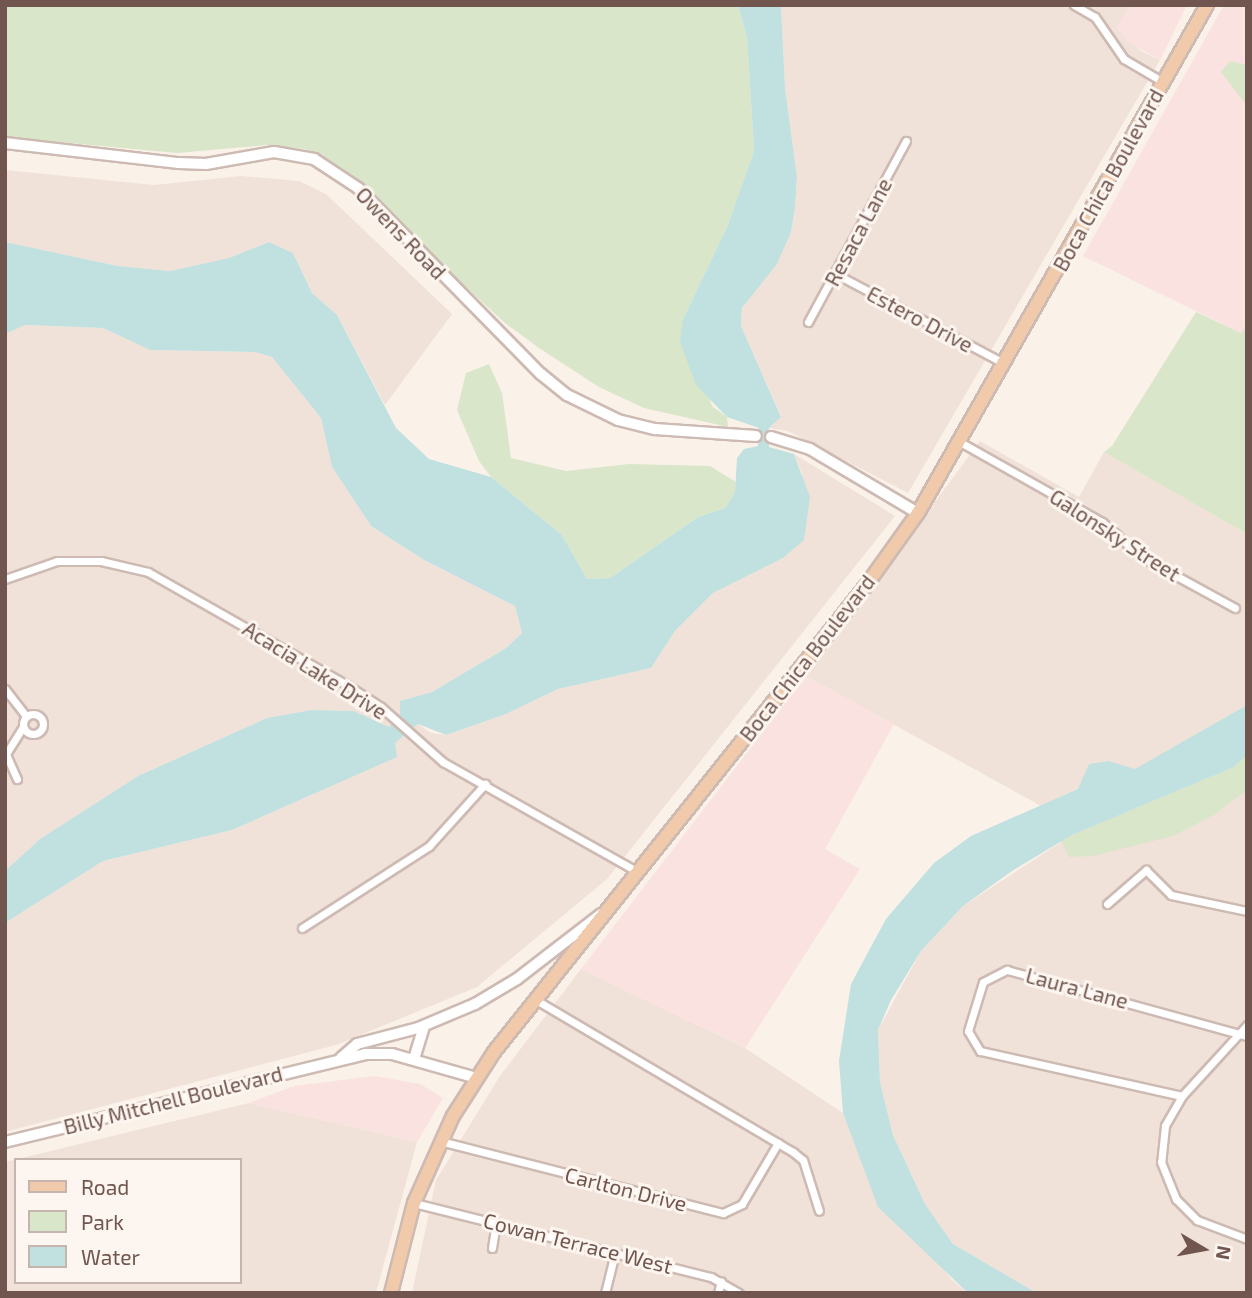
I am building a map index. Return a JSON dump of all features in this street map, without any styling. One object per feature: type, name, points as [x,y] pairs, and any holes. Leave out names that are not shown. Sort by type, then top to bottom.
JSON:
[{"type":"main road","name":"Boca Chica Boulevard","points":[[391,1293],[414,1203],[439,1141],[477,1078],[918,513],[1207,5]]},
{"type":"street","points":[[1074,5],[1095,17],[1124,59],[1163,82]]},
{"type":"street","name":"Resaca Lane","points":[[808,322],[906,141]]},
{"type":"street","name":"Owens Road","points":[[5,143],[179,163],[206,164],[274,152],[314,159],[358,188],[531,364],[567,394],[618,419],[655,429],[756,436]]},
{"type":"street","name":"Estero Drive","points":[[835,274],[1005,363]]},
{"type":"street","points":[[771,438],[810,449],[918,513]]},
{"type":"street","name":"Galonsky Street","points":[[960,442],[1102,522],[1142,557],[1235,608]]},
{"type":"street","name":"Acacia Lake Drive","points":[[5,579],[57,561],[102,561],[148,572],[381,707],[443,762],[485,783],[638,872]]},
{"type":"street","points":[[5,689],[26,716]]},
{"type":"street","points":[[23,727],[36,734],[43,725],[38,715],[26,716]]},
{"type":"street","points":[[17,779],[6,754],[23,727],[26,716]]},
{"type":"street","points":[[302,928],[429,846],[485,783]]},
{"type":"street","points":[[1107,904],[1146,870],[1171,895],[1247,911]]},
{"type":"street","name":"Billy Mitchell Boulevard","points":[[341,1058],[357,1044],[424,1026],[517,979],[608,908]]},
{"type":"street","name":"Laura Lane","points":[[1182,1096],[980,1051],[968,1031],[983,982],[1007,970],[1245,1030]]},
{"type":"street","points":[[536,1000],[803,1160],[819,1211]]},
{"type":"street","points":[[414,1059],[424,1026]]},
{"type":"street","points":[[1245,1030],[1182,1096],[1165,1126],[1161,1162],[1176,1199],[1197,1220],[1247,1239]]},
{"type":"street","name":"Billy Mitchell Boulevard","points":[[5,1142],[365,1054],[414,1059],[477,1078]]},
{"type":"street","name":"Carlton Drive","points":[[439,1141],[723,1213],[743,1204],[778,1143]]},
{"type":"street","name":"Cowan Terrace West","points":[[414,1203],[721,1280],[739,1293]]},
{"type":"street","points":[[492,1248],[496,1223]]},
{"type":"street","points":[[605,1293],[615,1253]]},
{"type":"street","points":[[718,1293],[721,1280]]},
{"type":"shaded area","points":[[781,5],[1131,5],[1117,27],[1141,51],[1160,60],[908,493],[788,431],[769,428],[781,416],[741,326],[742,309],[791,232],[795,208],[797,177],[785,88]]},
{"type":"shaded area","points":[[1131,5],[1187,5],[1160,60],[1128,42],[1116,27]]},
{"type":"shaded area","points":[[1224,5],[1247,5],[1247,336],[1083,256]]},
{"type":"shaded area","points":[[5,170],[154,185],[241,176],[299,181],[326,194],[452,314],[385,405],[337,315],[312,293],[293,253],[269,242],[229,258],[170,271],[118,266],[5,242]]},
{"type":"shaded area","points":[[24,325],[103,328],[150,350],[255,352],[272,357],[321,418],[332,467],[371,526],[424,560],[515,606],[522,633],[506,648],[432,692],[400,701],[400,714],[389,727],[354,711],[311,710],[267,718],[138,776],[40,839],[5,871],[5,334]]},
{"type":"shaded area","points":[[980,441],[1079,497],[1104,452],[1247,534],[1247,705],[1135,770],[1109,761],[1078,789],[1041,806],[806,676]]},
{"type":"shaded area","points":[[794,454],[895,516],[607,879],[477,987],[336,1045],[5,1132],[5,923],[103,861],[232,830],[396,757],[395,743],[418,724],[431,733],[446,735],[506,714],[558,689],[651,668],[675,631],[713,593],[783,558],[802,473]]},
{"type":"shaded area","points":[[806,676],[894,724],[825,849],[860,869],[745,1048],[581,969]]},
{"type":"shaded area","points":[[1247,755],[1247,1293],[1037,1293],[953,1244],[925,1204],[893,1135],[880,1082],[878,1030],[921,951],[963,906],[1072,835],[1234,767]]},
{"type":"shaded area","points":[[581,969],[745,1048],[843,1113],[861,1159],[951,1279],[968,1293],[412,1293],[436,1180],[500,1076]]},
{"type":"shaded area","points":[[374,1076],[420,1084],[443,1098],[417,1142],[249,1103],[294,1086]]},
{"type":"shaded area","points":[[249,1103],[417,1142],[376,1293],[5,1293],[5,1162],[14,1160],[14,1284],[242,1284],[242,1158],[22,1158]]},
{"type":"green space","points":[[5,5],[738,5],[747,38],[754,151],[727,227],[683,319],[712,406],[727,417],[728,427],[644,408],[599,387],[539,348],[505,323],[326,158],[305,149],[267,145],[177,153],[5,137]]},
{"type":"green space","points":[[1230,61],[1247,65],[1247,106],[1221,72]]},
{"type":"green space","points":[[1196,312],[1241,333],[1247,326],[1247,534],[1104,452],[1112,446]]},
{"type":"green space","points":[[489,364],[502,393],[511,458],[566,471],[629,464],[710,466],[736,482],[735,492],[725,508],[698,517],[610,578],[587,579],[562,535],[491,477],[479,461],[457,410],[466,373]]},
{"type":"green space","points":[[1247,755],[1247,790],[1214,815],[1173,836],[1093,856],[1069,857],[1061,841],[1234,767]]},
{"type":"water","points":[[738,5],[781,5],[785,88],[797,177],[795,208],[791,232],[777,264],[742,308],[741,326],[781,417],[769,428],[769,447],[794,454],[810,497],[804,540],[783,558],[713,593],[675,631],[651,668],[558,689],[506,714],[446,735],[418,724],[395,743],[397,757],[232,830],[103,861],[5,923],[5,871],[40,839],[138,776],[267,718],[311,710],[354,711],[389,727],[400,714],[400,701],[432,692],[506,648],[522,633],[515,606],[424,560],[371,526],[332,467],[321,418],[272,357],[255,352],[150,350],[103,328],[25,325],[5,334],[5,242],[118,266],[170,271],[229,258],[269,242],[293,253],[312,293],[337,315],[396,428],[429,459],[491,477],[562,535],[587,579],[610,578],[698,517],[725,508],[735,492],[737,458],[744,449],[758,446],[759,428],[727,417],[696,385],[680,342],[683,319],[727,227],[754,151],[747,38]]},
{"type":"water","points":[[1247,705],[1247,755],[1234,767],[1072,835],[1012,871],[963,906],[921,951],[891,1000],[878,1030],[880,1082],[893,1135],[925,1204],[953,1244],[1037,1293],[968,1293],[878,1207],[843,1113],[839,1061],[851,984],[886,919],[934,863],[971,836],[1078,789],[1089,764],[1109,761],[1135,769]]}]
